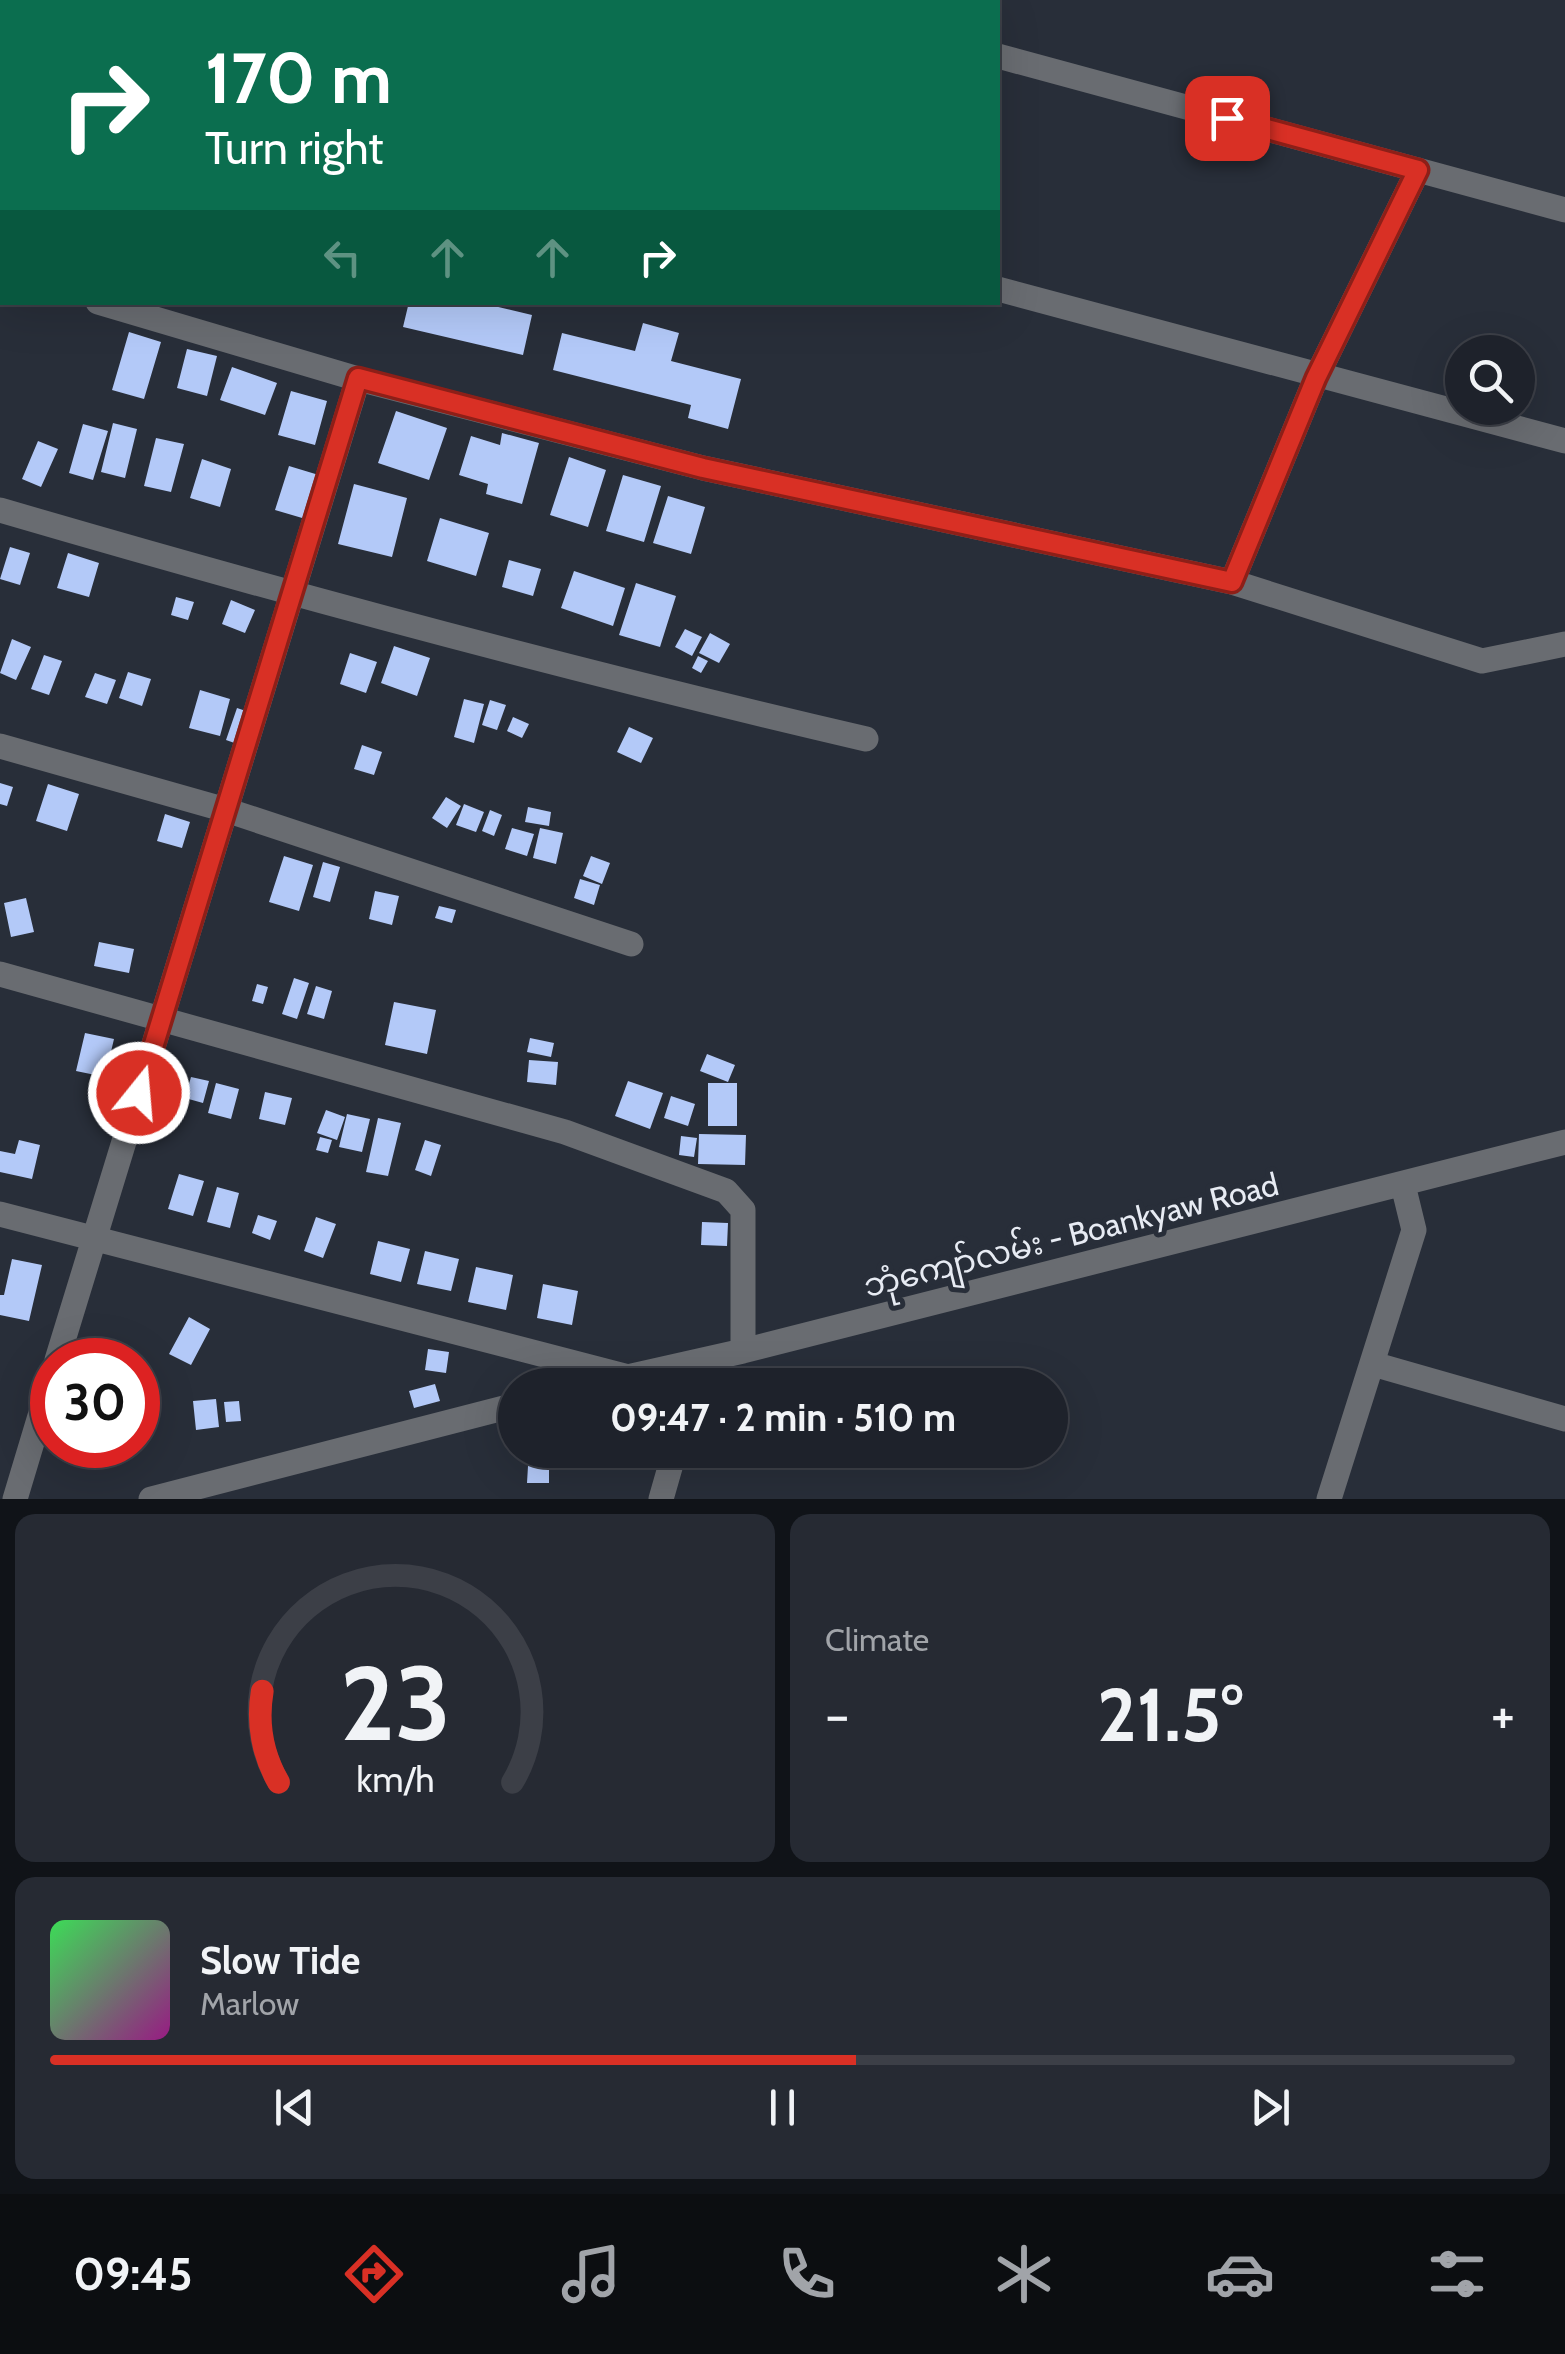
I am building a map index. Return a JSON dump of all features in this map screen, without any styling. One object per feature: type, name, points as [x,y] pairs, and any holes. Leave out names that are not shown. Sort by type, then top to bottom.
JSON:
[{"type":"street","points":[[1000,57],[1565,210]]},
{"type":"street","points":[[1232,582],[1316,378],[1418,170]]},
{"type":"street","points":[[1000,291],[1316,378],[1565,441]]},
{"type":"street","points":[[108,305],[358,378],[703,468],[1232,582],[1482,661],[1565,644]]},
{"type":"street","points":[[64,1338],[358,378]]},
{"type":"street","points":[[0,510],[292,596],[648,688],[866,738]]},
{"type":"street","points":[[0,746],[226,810],[632,944]]},
{"type":"street","points":[[0,974],[564,1132],[726,1191],[742,1210],[742,1351]]},
{"type":"street","name":"ဘုံကျော်လမ်း - Boankyaw Road","points":[[706,1368],[742,1351],[1565,1142]]},
{"type":"street","points":[[1329,1499],[1414,1230],[1403,1185]]},
{"type":"street","points":[[0,1214],[595,1368]]},
{"type":"street","points":[[1372,1364],[1565,1419]]},
{"type":"street","points":[[162,1498],[498,1409]]},
{"type":"street","points":[[15,1499],[30,1449]]},
{"type":"street","points":[[0,1457],[25,1465]]},
{"type":"street","points":[[661,1499],[670,1468]]},
{"type":"building","points":[[408,305],[490,305],[532,315],[523,355],[403,327]]},
{"type":"building","points":[[643,323],[679,333],[671,361],[741,379],[728,429],[688,418],[691,405],[553,370],[562,333],[635,351]]},
{"type":"building","points":[[129,332],[161,342],[144,399],[112,390]]},
{"type":"building","points":[[187,349],[217,356],[207,396],[177,388]]},
{"type":"building","points":[[232,367],[277,383],[265,415],[220,400]]},
{"type":"building","points":[[291,391],[327,401],[315,445],[278,435]]},
{"type":"building","points":[[396,411],[447,428],[429,480],[378,463]]},
{"type":"building","points":[[113,423],[137,429],[125,478],[101,472]]},
{"type":"building","points":[[83,424],[108,431],[93,480],[69,473]]},
{"type":"building","points":[[502,433],[539,443],[522,504],[486,494],[488,484],[459,475],[471,436],[500,445]]},
{"type":"building","points":[[156,438],[184,444],[171,492],[144,486]]},
{"type":"building","points":[[38,441],[58,449],[41,487],[22,479]]},
{"type":"building","points":[[569,457],[606,470],[588,527],[550,515]]},
{"type":"building","points":[[202,459],[231,469],[220,507],[190,498]]},
{"type":"building","points":[[289,466],[322,476],[309,520],[275,510]]},
{"type":"building","points":[[623,475],[661,486],[644,542],[606,531]]},
{"type":"building","points":[[354,484],[407,498],[392,557],[338,544]]},
{"type":"building","points":[[668,496],[705,507],[691,554],[653,543]]},
{"type":"building","points":[[440,518],[489,533],[476,576],[427,561]]},
{"type":"building","points":[[10,547],[30,553],[20,585],[0,579]]},
{"type":"building","points":[[68,553],[99,563],[89,597],[57,588]]},
{"type":"building","points":[[509,560],[541,569],[533,596],[502,587]]},
{"type":"building","points":[[574,571],[625,588],[613,626],[561,608]]},
{"type":"building","points":[[636,583],[676,596],[660,647],[619,635]]},
{"type":"building","points":[[176,597],[194,602],[188,620],[171,615]]},
{"type":"building","points":[[231,600],[255,610],[245,633],[222,624]]},
{"type":"building","points":[[685,629],[702,637],[692,656],[675,647]]},
{"type":"building","points":[[710,633],[730,644],[719,663],[699,653]]},
{"type":"building","points":[[12,639],[31,647],[16,680],[0,673]]},
{"type":"building","points":[[394,646],[430,658],[417,696],[381,683]]},
{"type":"building","points":[[350,653],[377,662],[366,693],[340,684]]},
{"type":"building","points":[[44,655],[62,661],[49,695],[31,689]]},
{"type":"building","points":[[698,656],[708,661],[701,673],[692,668]]},
{"type":"building","points":[[128,672],[151,679],[142,706],[119,698]]},
{"type":"building","points":[[95,673],[116,680],[107,704],[85,697]]},
{"type":"building","points":[[200,690],[230,699],[220,736],[189,728]]},
{"type":"building","points":[[464,699],[484,704],[474,743],[454,737]]},
{"type":"building","points":[[490,700],[506,705],[497,730],[482,725]]},
{"type":"building","points":[[237,708],[255,714],[243,746],[226,740]]},
{"type":"building","points":[[513,717],[529,724],[522,738],[507,731]]},
{"type":"building","points":[[629,727],[653,738],[641,763],[617,752]]},
{"type":"building","points":[[362,745],[382,752],[374,775],[354,769]]},
{"type":"building","points":[[0,783],[13,787],[7,806],[0,804]]},
{"type":"building","points":[[48,784],[79,794],[67,831],[36,821]]},
{"type":"building","points":[[446,797],[461,806],[447,828],[432,818]]},
{"type":"building","points":[[464,804],[484,812],[476,832],[456,825]]},
{"type":"building","points":[[528,807],[551,812],[549,826],[525,822]]},
{"type":"building","points":[[490,810],[502,815],[494,836],[482,831]]},
{"type":"building","points":[[165,814],[190,822],[182,848],[157,841]]},
{"type":"building","points":[[512,828],[534,834],[527,856],[505,849]]},
{"type":"building","points":[[540,828],[563,833],[556,864],[533,858]]},
{"type":"building","points":[[284,856],[313,865],[299,911],[269,902]]},
{"type":"building","points":[[591,856],[610,863],[602,884],[583,876]]},
{"type":"building","points":[[323,862],[340,867],[330,902],[313,897]]},
{"type":"building","points":[[580,879],[600,885],[594,905],[574,898]]},
{"type":"building","points":[[375,891],[399,896],[392,925],[369,919]]},
{"type":"building","points":[[26,898],[34,932],[11,937],[4,903]]},
{"type":"building","points":[[439,906],[456,910],[452,923],[435,918]]},
{"type":"building","points":[[99,942],[134,949],[129,973],[94,966]]},
{"type":"building","points":[[294,978],[309,983],[297,1019],[282,1014]]},
{"type":"building","points":[[257,984],[268,987],[263,1004],[252,1001]]},
{"type":"building","points":[[316,986],[332,991],[324,1019],[307,1014]]},
{"type":"building","points":[[394,1002],[436,1010],[427,1054],[385,1045]]},
{"type":"building","points":[[85,1033],[114,1039],[105,1077],[76,1071]]},
{"type":"building","points":[[530,1038],[554,1043],[551,1057],[527,1052]]},
{"type":"building","points":[[707,1054],[735,1065],[728,1082],[700,1071]]},
{"type":"building","points":[[529,1060],[558,1062],[556,1085],[527,1082]]},
{"type":"building","points":[[191,1077],[209,1081],[203,1103],[185,1098]]},
{"type":"building","points":[[628,1081],[663,1093],[650,1129],[615,1116]]},
{"type":"building","points":[[216,1083],[239,1089],[231,1119],[208,1113]]},
{"type":"building","points":[[708,1083],[737,1083],[737,1126],[708,1126]]},
{"type":"building","points":[[265,1092],[292,1098],[285,1125],[259,1119]]},
{"type":"building","points":[[671,1096],[695,1104],[688,1126],[664,1118]]},
{"type":"building","points":[[326,1110],[345,1117],[337,1140],[317,1133]]},
{"type":"building","points":[[347,1114],[370,1119],[362,1152],[339,1147]]},
{"type":"building","points":[[378,1118],[401,1123],[388,1176],[366,1172]]},
{"type":"building","points":[[699,1134],[746,1135],[745,1165],[698,1164]]},
{"type":"building","points":[[681,1136],[697,1138],[694,1157],[679,1155]]},
{"type":"building","points":[[320,1137],[332,1140],[328,1153],[316,1150]]},
{"type":"building","points":[[19,1140],[40,1145],[32,1179],[0,1172],[0,1151],[15,1154]]},
{"type":"building","points":[[425,1140],[441,1145],[431,1176],[415,1170]]},
{"type":"building","points":[[179,1174],[204,1181],[193,1216],[168,1209]]},
{"type":"building","points":[[217,1187],[239,1193],[230,1228],[207,1222]]},
{"type":"building","points":[[258,1215],[277,1221],[270,1240],[252,1233]]},
{"type":"building","points":[[316,1217],[336,1224],[323,1258],[304,1251]]},
{"type":"building","points":[[702,1222],[728,1223],[727,1246],[701,1245]]},
{"type":"building","points":[[378,1241],[410,1249],[401,1282],[370,1274]]},
{"type":"building","points":[[425,1251],[459,1259],[451,1291],[417,1284]]},
{"type":"building","points":[[12,1259],[42,1265],[29,1321],[0,1315],[0,1295],[4,1295]]},
{"type":"building","points":[[476,1267],[513,1275],[506,1310],[468,1302]]},
{"type":"building","points":[[543,1284],[578,1291],[572,1325],[537,1318]]},
{"type":"building","points":[[189,1317],[210,1329],[191,1365],[169,1354]]},
{"type":"building","points":[[428,1349],[449,1352],[446,1373],[425,1370]]},
{"type":"building","points":[[435,1384],[440,1401],[414,1408],[409,1391]]},
{"type":"building","points":[[216,1399],[219,1427],[196,1430],[193,1401]]},
{"type":"building","points":[[239,1401],[241,1421],[226,1422],[224,1402]]},
{"type":"building","points":[[528,1468],[549,1468],[549,1483],[527,1483]]},
{"type":"route","points":[[139,1093],[358,378],[703,468],[1232,582],[1316,378],[1418,170],[1227,118]]}]
